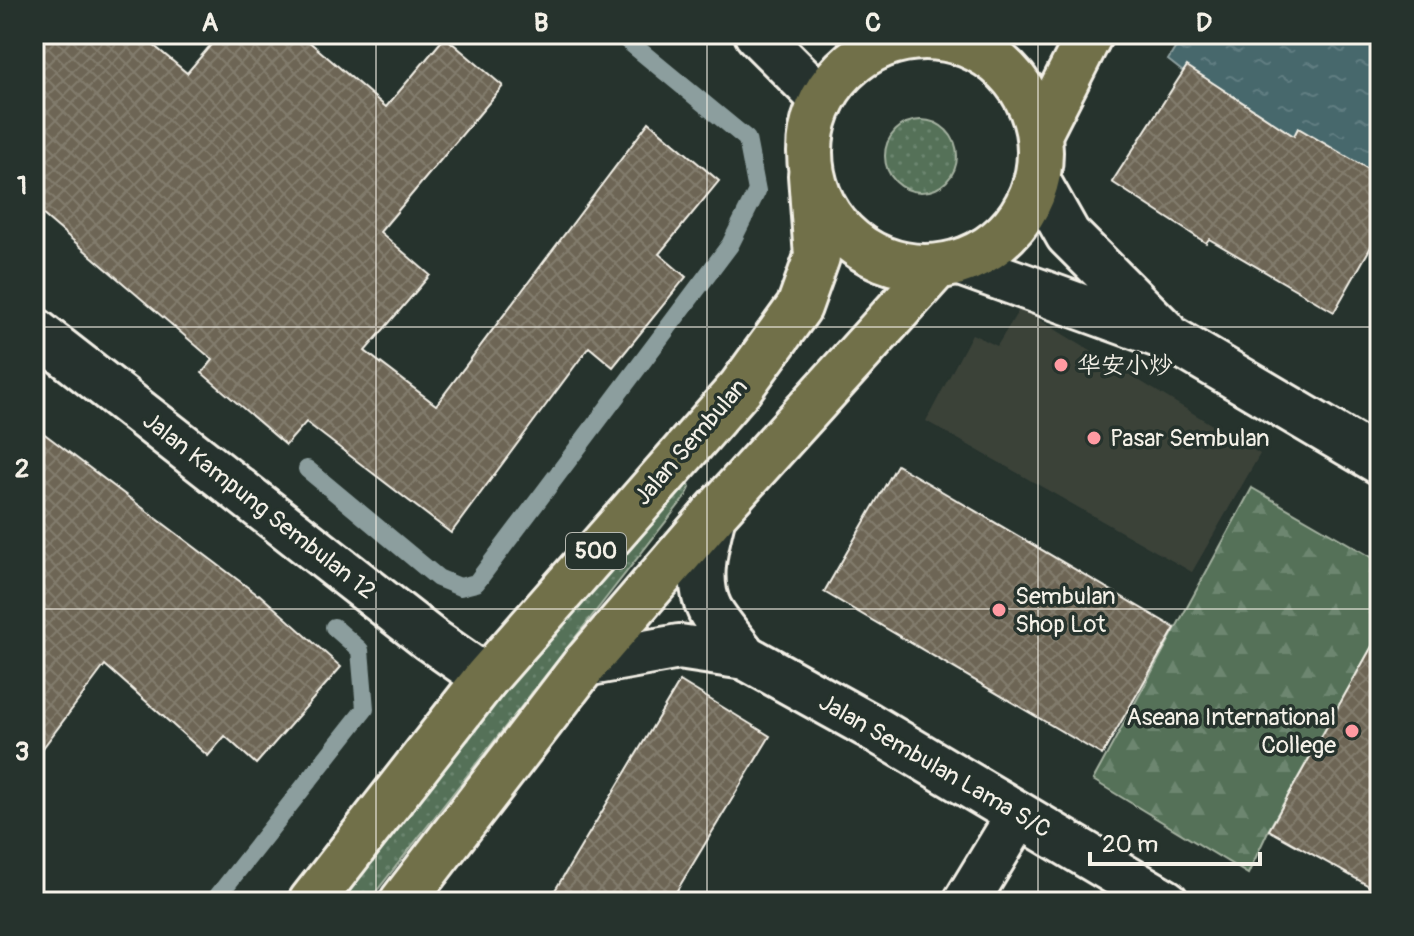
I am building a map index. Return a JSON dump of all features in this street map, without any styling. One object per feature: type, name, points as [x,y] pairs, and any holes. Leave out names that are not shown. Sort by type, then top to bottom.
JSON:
[{"type":"main road","name":"500","points":[[1039,134],[1090,34]]},
{"type":"main road","name":"500","points":[[909,35],[949,38],[975,47],[998,62],[1018,82],[1032,106],[1039,134],[1040,157],[1030,202],[1010,230],[982,253],[948,266],[890,263],[851,242],[820,202],[811,175],[820,97],[844,67],[870,49],[909,35]]},
{"type":"main road","name":"Jalan Sembulan","points":[[311,902],[486,678],[741,387],[799,307],[817,257],[811,175]]},
{"type":"main road","name":"500","points":[[402,902],[585,664],[713,515],[948,266]]},
{"type":"street","points":[[757,34],[820,97]]},
{"type":"street","points":[[1037,180],[1068,235],[1173,340]]},
{"type":"street","points":[[948,266],[1173,340],[1380,462]]},
{"type":"street","name":"Jalan Kampung Sembulan 12","points":[[34,330],[430,639],[486,678]]},
{"type":"street","points":[[713,515],[704,553],[703,579],[709,608],[745,657]]},
{"type":"street","points":[[585,664],[679,647],[745,657]]},
{"type":"street","name":"Jalan Sembulan Lama S/C","points":[[745,657],[1166,902]]},
{"type":"street","points":[[966,902],[1019,815]]},
{"type":"shaded area","name":"Pasar Sembulan","points":[[1020,308],[1260,454],[1192,572],[926,421],[972,334],[997,346]]},
{"type":"green space","points":[[921,120],[941,126],[951,136],[957,156],[951,176],[941,186],[921,192],[901,186],[891,176],[885,156],[891,136],[901,126]]},
{"type":"green space","points":[[662,475],[687,477],[690,488],[686,496],[368,902],[325,902]]},
{"type":"green space","points":[[1252,488],[1380,562],[1380,632],[1269,829],[1248,874],[1093,780]]},
{"type":"water","points":[[1184,34],[1380,34],[1380,227],[1168,60]]},
{"type":"building","points":[[34,34],[140,34],[187,73],[220,34],[300,34],[386,107],[445,37],[503,86],[380,232],[430,275],[365,351],[436,405],[649,122],[719,181],[659,254],[686,277],[613,367],[589,347],[451,533],[306,422],[286,445],[202,373],[213,360],[34,207]]},
{"type":"building","points":[[1187,66],[1294,136],[1298,128],[1380,176],[1380,231],[1334,312],[1209,239],[1206,243],[1112,182]]},
{"type":"building","points":[[34,426],[259,594],[341,667],[256,764],[225,736],[208,756],[105,665],[34,760]]},
{"type":"building","name":"Sembulan Shop Lot","points":[[897,465],[1175,628],[1102,755],[824,592]]},
{"type":"building","name":"Aseana International College","points":[[1380,632],[1380,892],[1269,830]]},
{"type":"building","points":[[680,681],[770,736],[670,902],[548,902]]},
{"type":"waterway","points":[[307,469],[438,578],[460,587],[476,583],[730,245],[757,191],[747,139],[622,36]]},
{"type":"waterway","points":[[213,902],[365,709],[360,650],[334,627]]},
{"type":"place","name":"华安小炒","points":[[1061,365]]},
{"type":"place","name":"Pasar Sembulan","points":[[1094,438]]},
{"type":"place","name":"Sembulan Shop Lot","points":[[999,610]]},
{"type":"place","name":"Aseana International College","points":[[1352,731]]}]
